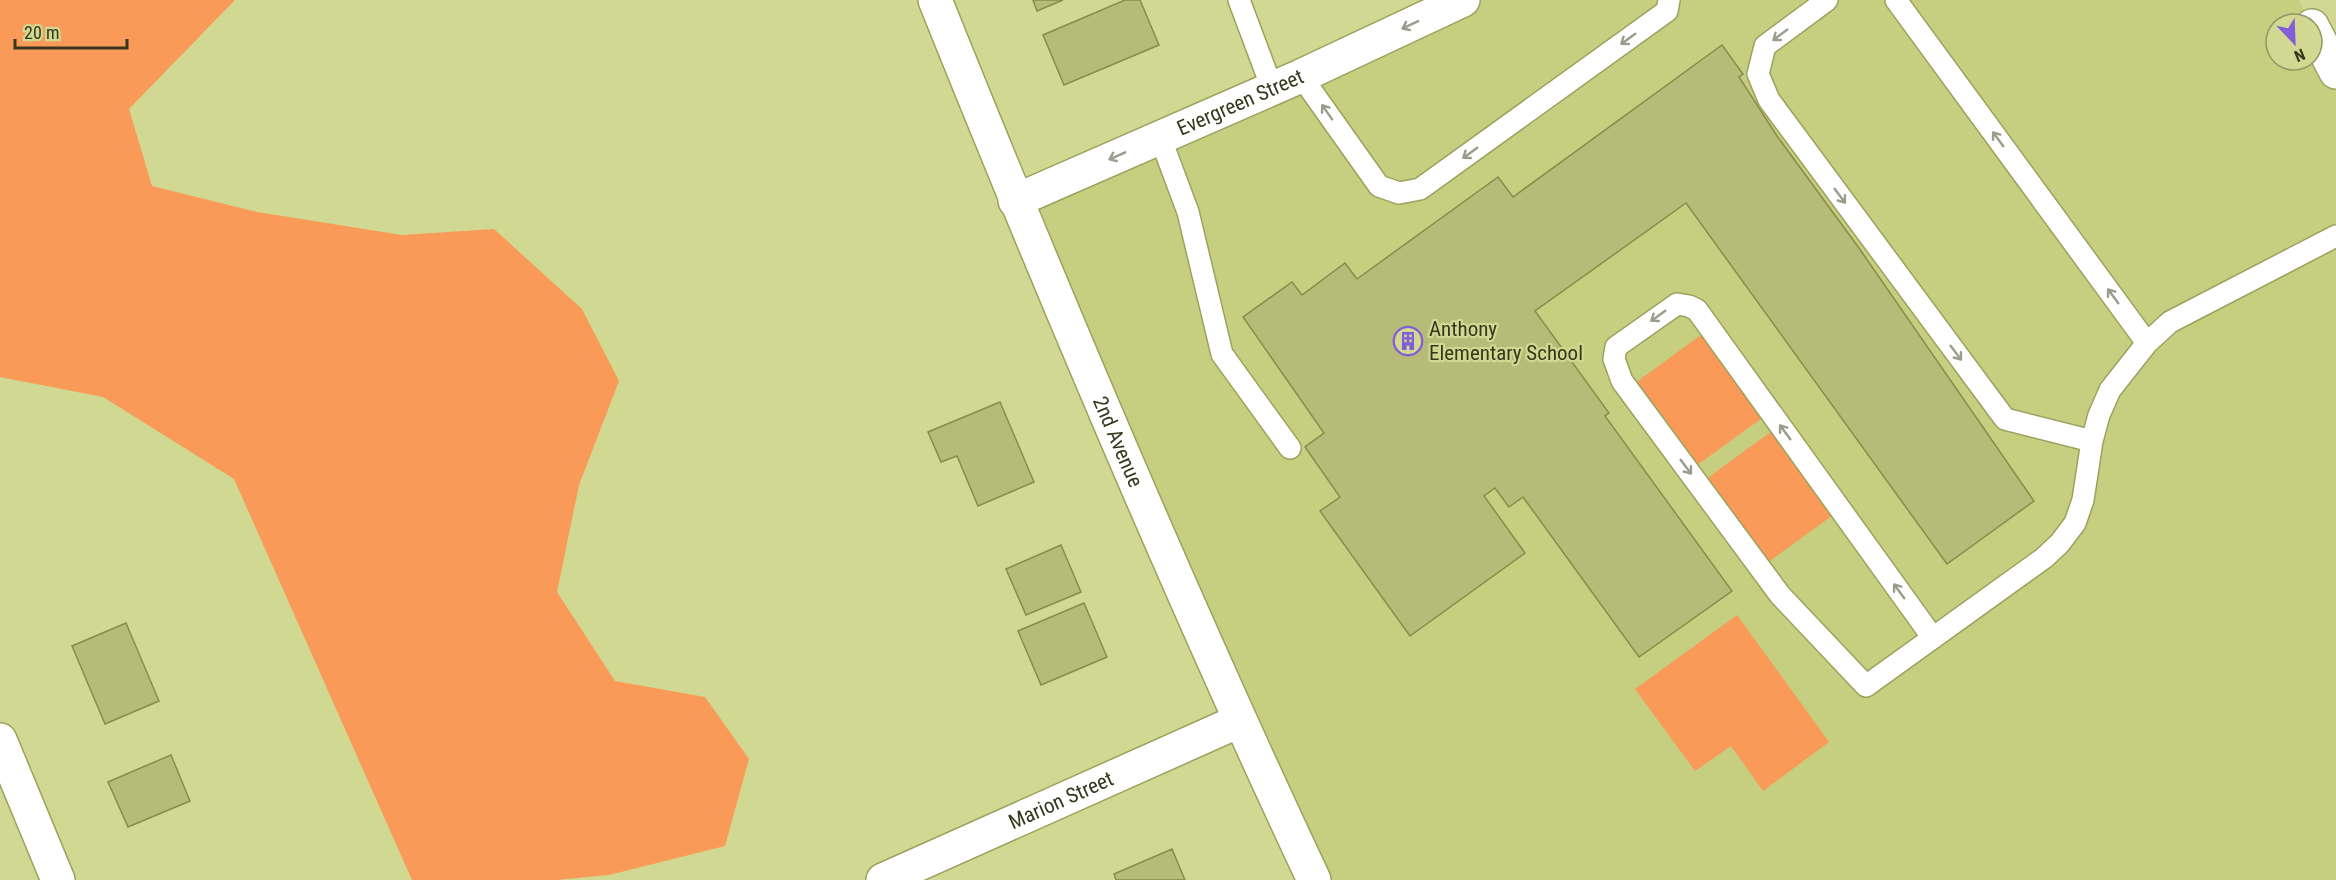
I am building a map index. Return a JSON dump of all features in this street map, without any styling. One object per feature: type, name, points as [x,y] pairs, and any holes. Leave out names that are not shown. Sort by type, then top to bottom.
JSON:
[{"type":"street","name":"2nd Avenue","points":[[935,0],[1016,201],[1239,721],[1314,880]]},
{"type":"street","name":"Evergreen Street","points":[[1016,201],[1287,82],[1463,0]]},
{"type":"street","points":[[2324,48],[2336,72]]},
{"type":"street","name":"Marion Street","points":[[883,880],[1239,721]]},
{"type":"street","points":[[0,740],[58,880]]},
{"type":"lane","points":[[1239,0],[1287,82],[1379,186],[1399,193],[1420,189],[1667,11],[1669,0]]},
{"type":"lane","points":[[1827,0],[1765,46],[1758,75],[1769,100],[2005,418],[2092,441]]},
{"type":"lane","points":[[1896,0],[2147,343]]},
{"type":"lane","points":[[1160,137],[1188,212],[1222,354],[1290,448]]},
{"type":"lane","points":[[1934,638],[1697,310],[1677,304],[1616,347],[1614,360],[1622,381],[1780,595],[1866,686],[1934,638],[2044,558],[2060,543],[2075,523],[2083,500],[2092,441],[2099,415],[2110,390],[2147,343],[2170,322],[2336,236]]},
{"type":"shaded area","points":[[0,0],[235,0],[129,109],[152,186],[257,212],[402,235],[494,229],[582,309],[619,381],[579,485],[557,592],[615,681],[705,697],[749,759],[725,846],[609,875],[556,880],[412,880],[234,479],[103,397],[0,377]]},
{"type":"shaded area","points":[[1463,0],[2299,0],[2305,12],[2264,12],[2264,72],[2324,72],[2324,66],[2336,72],[2336,880],[1314,880],[1015,201]]},
{"type":"shaded area","points":[[1701,335],[1762,418],[1692,469],[1631,386]]},
{"type":"shaded area","points":[[1772,431],[1833,515],[1763,566],[1702,482]]},
{"type":"shaded area","points":[[1737,615],[1829,742],[1763,791],[1731,746],[1695,771],[1635,689]]},
{"type":"building","points":[[1033,0],[1063,0],[1037,11]]},
{"type":"building","points":[[1125,0],[1140,0],[1159,45],[1064,85],[1043,35]]},
{"type":"building","name":"Anthony Elementary School","points":[[1722,45],[1743,74],[1739,77],[1777,136],[1859,248],[2034,501],[1947,564],[1686,203],[1535,311],[1609,413],[1605,416],[1732,591],[1639,657],[1523,497],[1509,507],[1495,488],[1484,496],[1525,553],[1410,636],[1320,511],[1340,497],[1305,447],[1324,433],[1243,317],[1292,282],[1302,295],[1345,263],[1357,279],[1498,177],[1513,197]]},
{"type":"building","points":[[1000,402],[1034,482],[978,506],[957,456],[941,462],[928,432]]},
{"type":"building","points":[[1061,545],[1081,592],[1026,615],[1006,569]]},
{"type":"building","points":[[1084,603],[1107,657],[1041,685],[1018,631]]},
{"type":"building","points":[[126,623],[159,701],[105,724],[72,646]]},
{"type":"building","points":[[171,755],[190,801],[128,827],[108,782]]},
{"type":"building","points":[[1172,849],[1185,880],[1116,880],[1114,874]]},
{"type":"place","name":"Anthony Elementary School","points":[[1408,341]]}]
